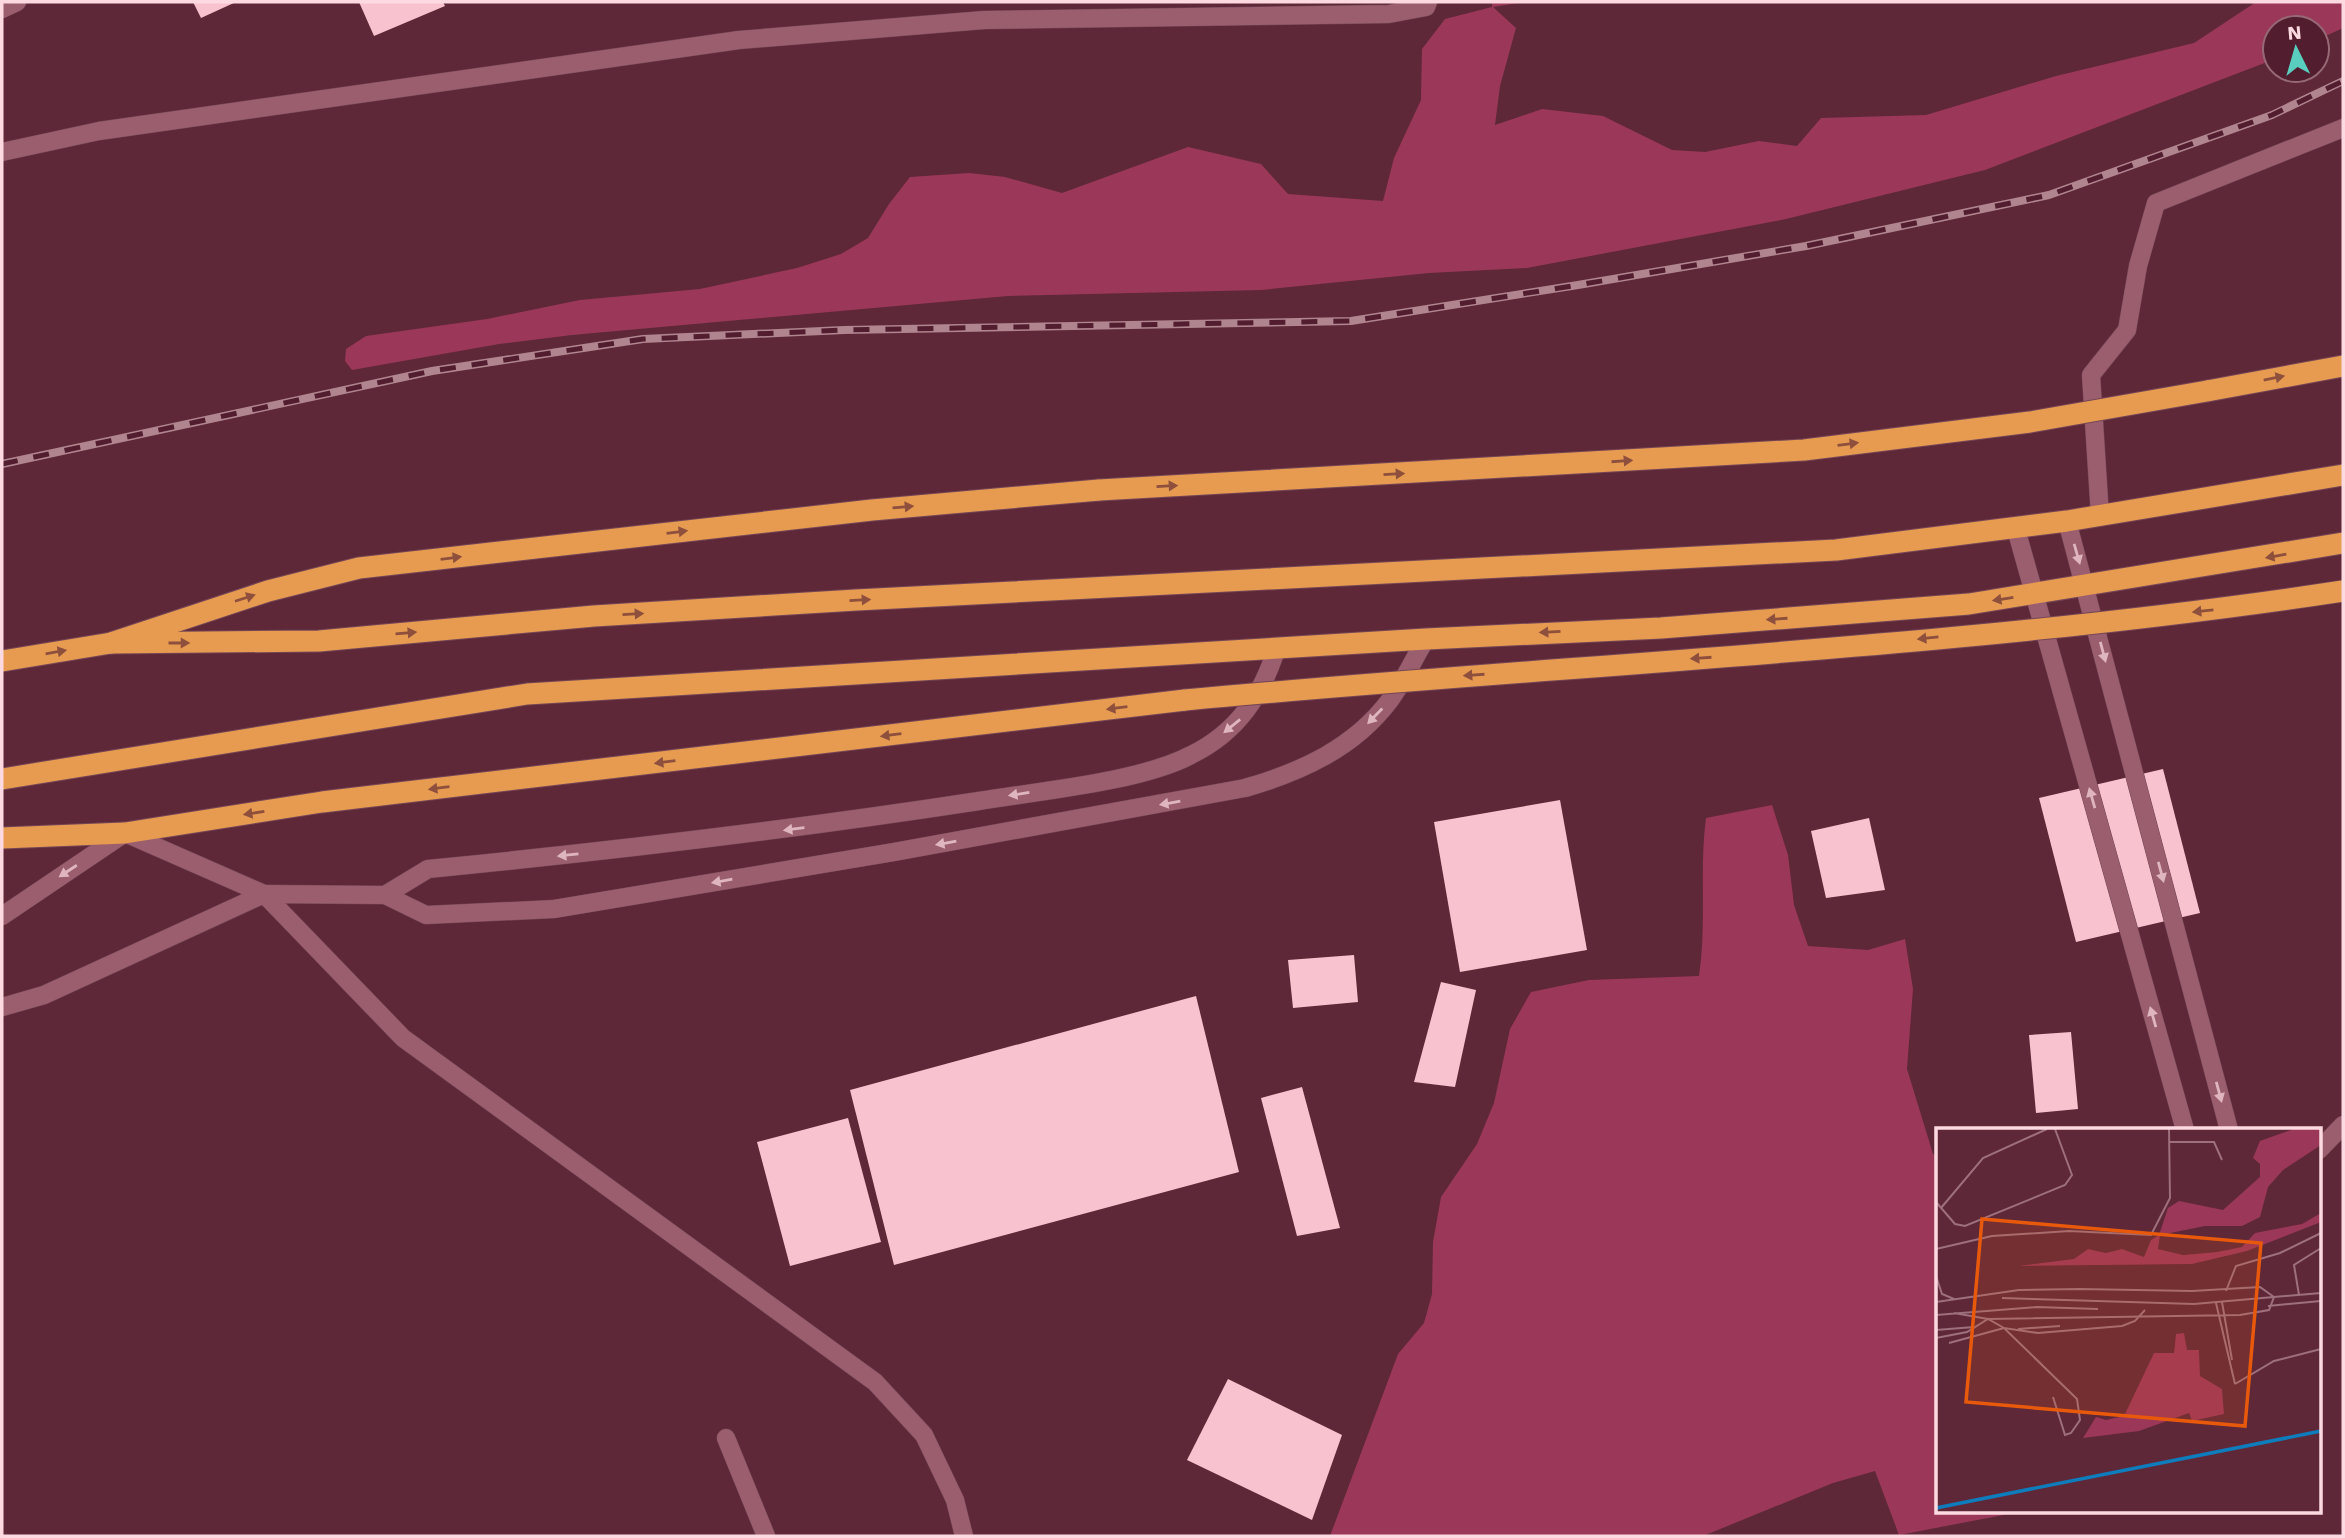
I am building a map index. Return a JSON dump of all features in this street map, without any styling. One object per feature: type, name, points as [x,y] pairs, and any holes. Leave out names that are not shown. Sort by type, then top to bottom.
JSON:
[{"type":"highway","points":[[2,662],[111,643],[268,591],[359,568],[872,510],[1099,490],[1804,450],[2030,422],[2343,366]]},
{"type":"highway","points":[[111,643],[319,642],[594,616],[1836,550],[2067,522],[2343,475]]},
{"type":"highway","points":[[2,779],[527,694],[1277,647],[1661,628],[1969,604],[2343,543]]},
{"type":"highway","points":[[2,838],[125,833],[321,802],[1185,701],[1398,680],[1814,650],[2221,609],[2343,591]]},
{"type":"street","points":[[2,9],[17,2]]},
{"type":"street","points":[[2,152],[99,131],[739,40],[984,20],[1389,14],[1426,7],[1428,2]]},
{"type":"street","points":[[2100,516],[2091,374],[2127,330],[2138,266],[2156,202],[2343,128]]},
{"type":"street","points":[[2067,522],[2228,1128]]},
{"type":"street","points":[[2016,529],[2184,1128]]},
{"type":"street","points":[[2,1007],[44,995],[264,894],[385,895],[426,915],[554,909],[894,852],[1245,788],[1291,775],[1356,736],[1390,700],[1426,639]]},
{"type":"street","points":[[385,895],[428,869],[798,828],[1057,788],[1148,770],[1192,755],[1245,715],[1263,688],[1277,647]]},
{"type":"street","points":[[4,911],[125,833],[264,894],[403,1038],[875,1382],[924,1435],[955,1500],[964,1536]]},
{"type":"street","points":[[2320,1149],[2343,1125]]},
{"type":"street","points":[[726,1438],[766,1536]]},
{"type":"shaded area","points":[[1492,2],[1524,2],[1493,7],[1516,28],[1500,86],[1495,125],[1542,109],[1603,116],[1672,150],[1705,152],[1759,141],[1797,146],[1821,118],[1926,115],[2056,76],[2194,43],[2256,2],[2343,2],[2343,28],[2331,34],[2331,14],[2261,14],[2261,64],[1985,170],[1786,219],[1527,268],[1429,273],[1261,290],[1008,296],[572,335],[499,344],[352,370],[345,361],[346,349],[366,336],[487,319],[580,300],[700,289],[797,268],[841,254],[868,238],[910,177],[969,173],[1005,177],[1062,193],[1188,147],[1261,164],[1288,194],[1383,201],[1394,158],[1421,100],[1422,49],[1445,19],[1492,7]]},
{"type":"shaded area","points":[[1772,805],[1788,855],[1794,905],[1808,946],[1868,950],[1905,939],[1913,989],[1907,1069],[1933,1154],[1936,1156],[1936,1514],[2009,1514],[1899,1535],[1875,1471],[1833,1483],[1703,1536],[1330,1536],[1398,1354],[1424,1323],[1432,1294],[1433,1242],[1441,1197],[1477,1144],[1494,1103],[1510,1029],[1531,992],[1589,980],[1699,976],[1706,818]]},
{"type":"building","points":[[193,2],[236,2],[201,18]]},
{"type":"building","points":[[359,2],[443,2],[445,6],[374,36]]},
{"type":"building","points":[[2163,769],[2200,913],[2076,942],[2039,798]]},
{"type":"building","points":[[1560,800],[1587,950],[1460,972],[1434,822]]},
{"type":"building","points":[[1869,818],[1885,890],[1826,898],[1811,831]]},
{"type":"building","points":[[1354,955],[1358,1002],[1293,1008],[1288,960]]},
{"type":"building","points":[[1441,982],[1476,990],[1455,1087],[1414,1082]]},
{"type":"building","points":[[1196,996],[1239,1172],[894,1265],[850,1090]]},
{"type":"building","points":[[2071,1032],[2078,1109],[2036,1113],[2029,1035]]},
{"type":"building","points":[[1302,1087],[1340,1228],[1297,1236],[1261,1098]]},
{"type":"building","points":[[848,1118],[881,1242],[790,1266],[757,1142]]},
{"type":"building","points":[[1228,1379],[1342,1435],[1312,1520],[1187,1460]]},
{"type":"railway","points":[[2,464],[432,371],[643,339],[844,330],[1351,321],[1578,285],[1806,246],[2049,195],[2272,115],[2343,81]]}]
